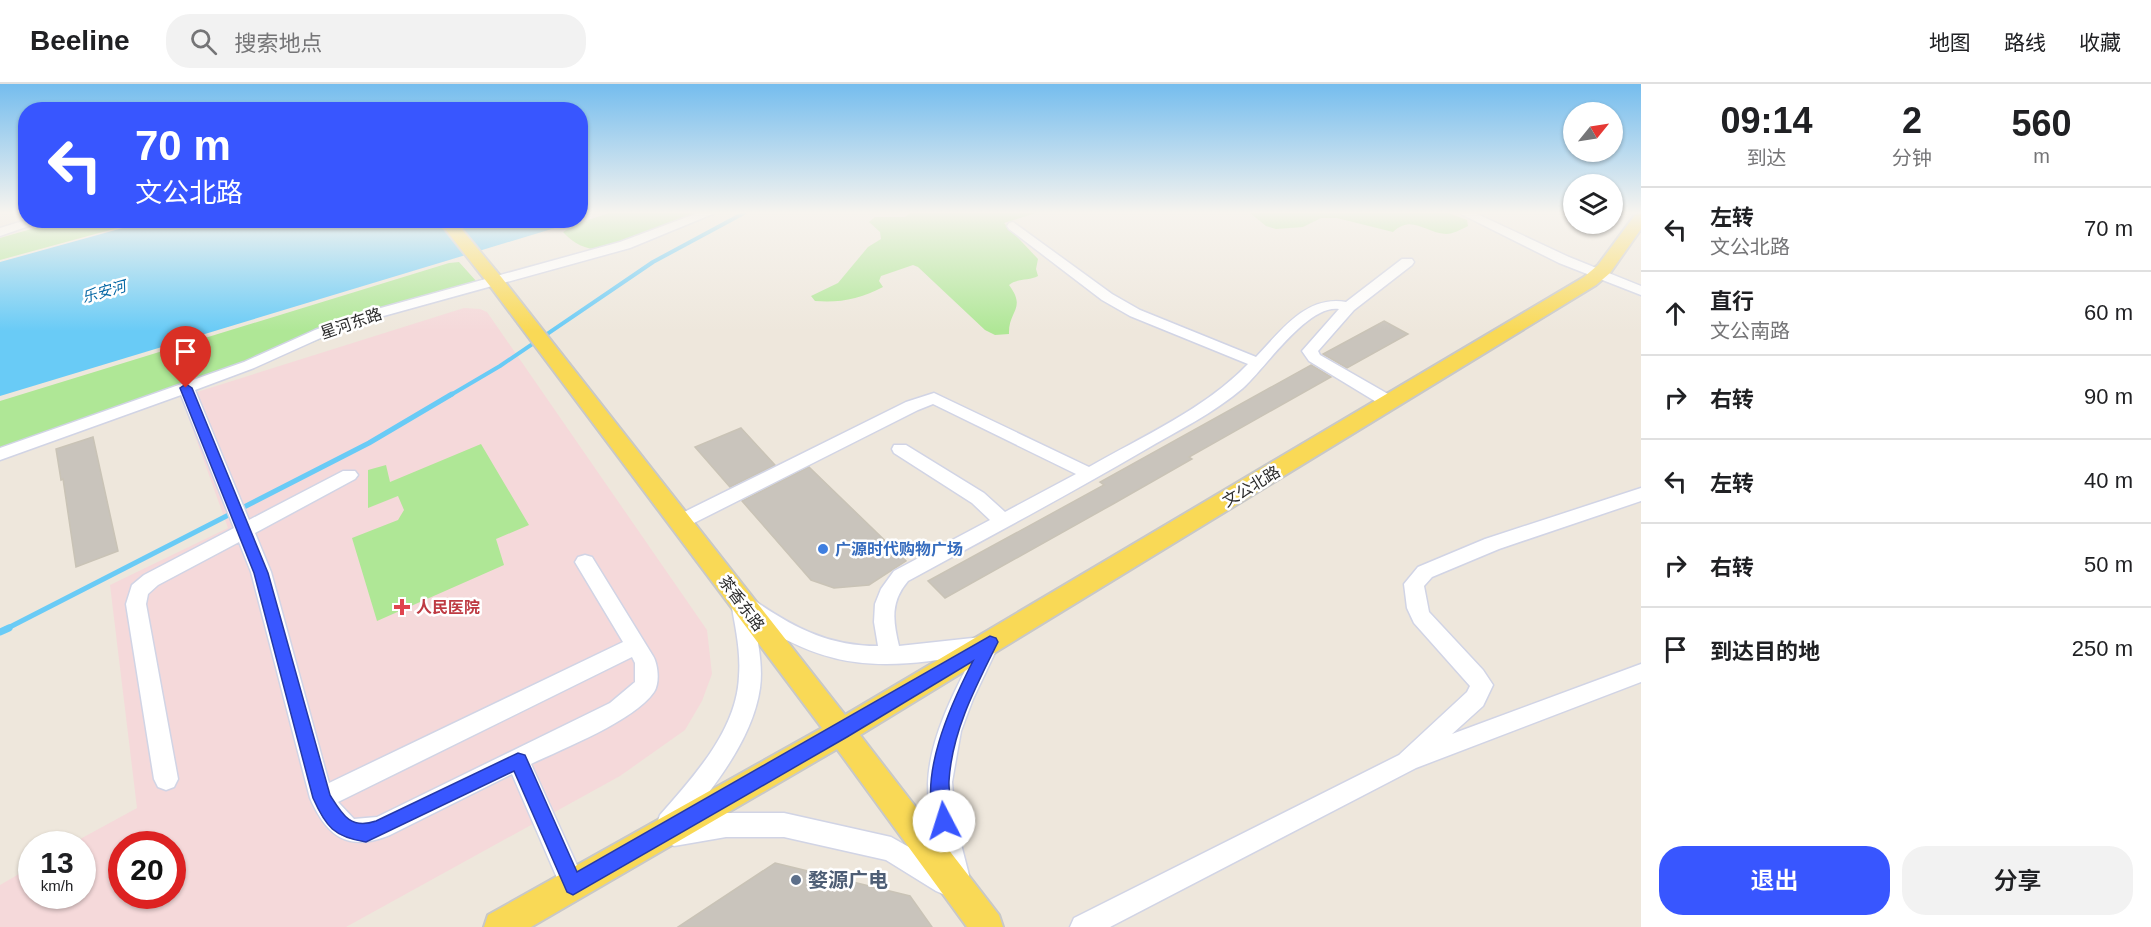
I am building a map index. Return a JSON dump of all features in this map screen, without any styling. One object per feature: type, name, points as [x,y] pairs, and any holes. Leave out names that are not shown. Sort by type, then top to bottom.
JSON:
[{"type":"main road","name":"茶香东路","points":[[472,252],[841,732],[987,927]]},
{"type":"main road","name":"文公北路","points":[[500,927],[841,732],[1389,402],[1598,275],[1615,252]]},
{"type":"street","name":"星河东路","points":[[0,454],[249,365],[320,333],[364,317],[600,252]]},
{"type":"street","points":[[1048,252],[1107,297],[1135,313],[1258,363]]},
{"type":"street","points":[[1549,252],[1598,275],[1641,291]]},
{"type":"street","points":[[1389,402],[1310,354],[1314,346],[1349,307],[1407,262]]},
{"type":"street","points":[[890,654],[882,608],[892,585],[901,576],[1090,474],[1209,405],[1238,384],[1301,319],[1315,309],[1333,304],[1349,307]]},
{"type":"street","points":[[186,388],[261,573],[322,798],[334,818],[347,830],[366,833],[518,761],[618,710],[646,686],[646,662],[585,562]]},
{"type":"street","points":[[680,522],[912,406],[934,398],[1090,474]]},
{"type":"street","points":[[900,449],[978,498],[1003,521]]},
{"type":"street","points":[[166,779],[136,604],[139,590],[239,518],[349,475]]},
{"type":"street","points":[[1407,762],[1475,699],[1482,685],[1474,673],[1437,636],[1417,609],[1414,584],[1425,572],[1492,544],[1641,494]]},
{"type":"street","points":[[740,601],[804,640],[842,652],[890,654],[938,652],[990,642]]},
{"type":"street","points":[[657,837],[703,784],[731,736],[747,698],[750,655],[740,601]]},
{"type":"street","points":[[960,891],[944,821],[940,782],[950,731],[962,698],[990,642]]},
{"type":"street","points":[[322,798],[637,645]]},
{"type":"street","points":[[1083,927],[1407,762],[1641,674]]},
{"type":"street","points":[[518,761],[573,885]]},
{"type":"street","points":[[657,837],[726,825],[784,825],[891,849],[960,891]]},
{"type":"shaded area","name":"人民医院","points":[[464,308],[480,309],[487,312],[707,630],[712,674],[702,701],[685,730],[620,776],[346,927],[0,927],[0,885],[18,875],[18,909],[96,909],[95,831],[137,808],[110,585],[228,528],[181,397]]},
{"type":"green space","points":[[0,252],[28,252],[0,260]]},
{"type":"green space","points":[[864,252],[1032,252],[1038,259],[1036,269],[1038,276],[1009,285],[1017,305],[1009,326],[1009,334],[995,335],[985,330],[918,267],[913,265],[881,276],[879,281],[883,287],[866,295],[841,301],[815,301],[811,296],[838,283]]},
{"type":"green space","points":[[459,262],[477,282],[433,295],[218,380],[0,450],[0,401],[449,263]]},
{"type":"green space","points":[[481,444],[529,525],[496,539],[504,565],[377,621],[352,538],[398,520],[404,510],[398,496],[368,508],[368,470],[386,465],[390,482]]},
{"type":"water","name":"乐安河","points":[[35,252],[474,252],[0,396],[0,262]]},
{"type":"building","points":[[1384,321],[1408,334],[1347,368],[1323,354]]},
{"type":"building","points":[[1311,365],[1331,377],[1189,457],[1192,459],[1113,504],[945,598],[928,581],[1104,485],[1100,482]]},
{"type":"building","points":[[741,428],[775,465],[730,487],[695,447]]},
{"type":"building","points":[[93,437],[118,551],[76,567],[63,479],[61,480],[56,449]]},
{"type":"building","points":[[809,467],[906,561],[869,585],[834,588],[811,580],[742,501]]},
{"type":"building","name":"婺源广电","points":[[775,863],[910,896],[932,927],[678,927]]},
{"type":"waterway","points":[[449,396],[500,366],[653,262],[671,252]]},
{"type":"waterway","points":[[6,629],[369,443],[452,394]]},
{"type":"waterway","points":[[0,632],[9,628]]},
{"type":"place","name":"广源时代购物广场","points":[[823,549]]},
{"type":"place","name":"人民医院","points":[[402,607]]},
{"type":"place","name":"婺源广电","points":[[796,880]]},
{"type":"route","points":[[186,388],[261,573],[322,798],[334,818],[347,830],[366,833],[381,827],[518,761],[573,885],[841,732],[990,642],[962,698],[950,731],[940,782],[944,821]]}]
